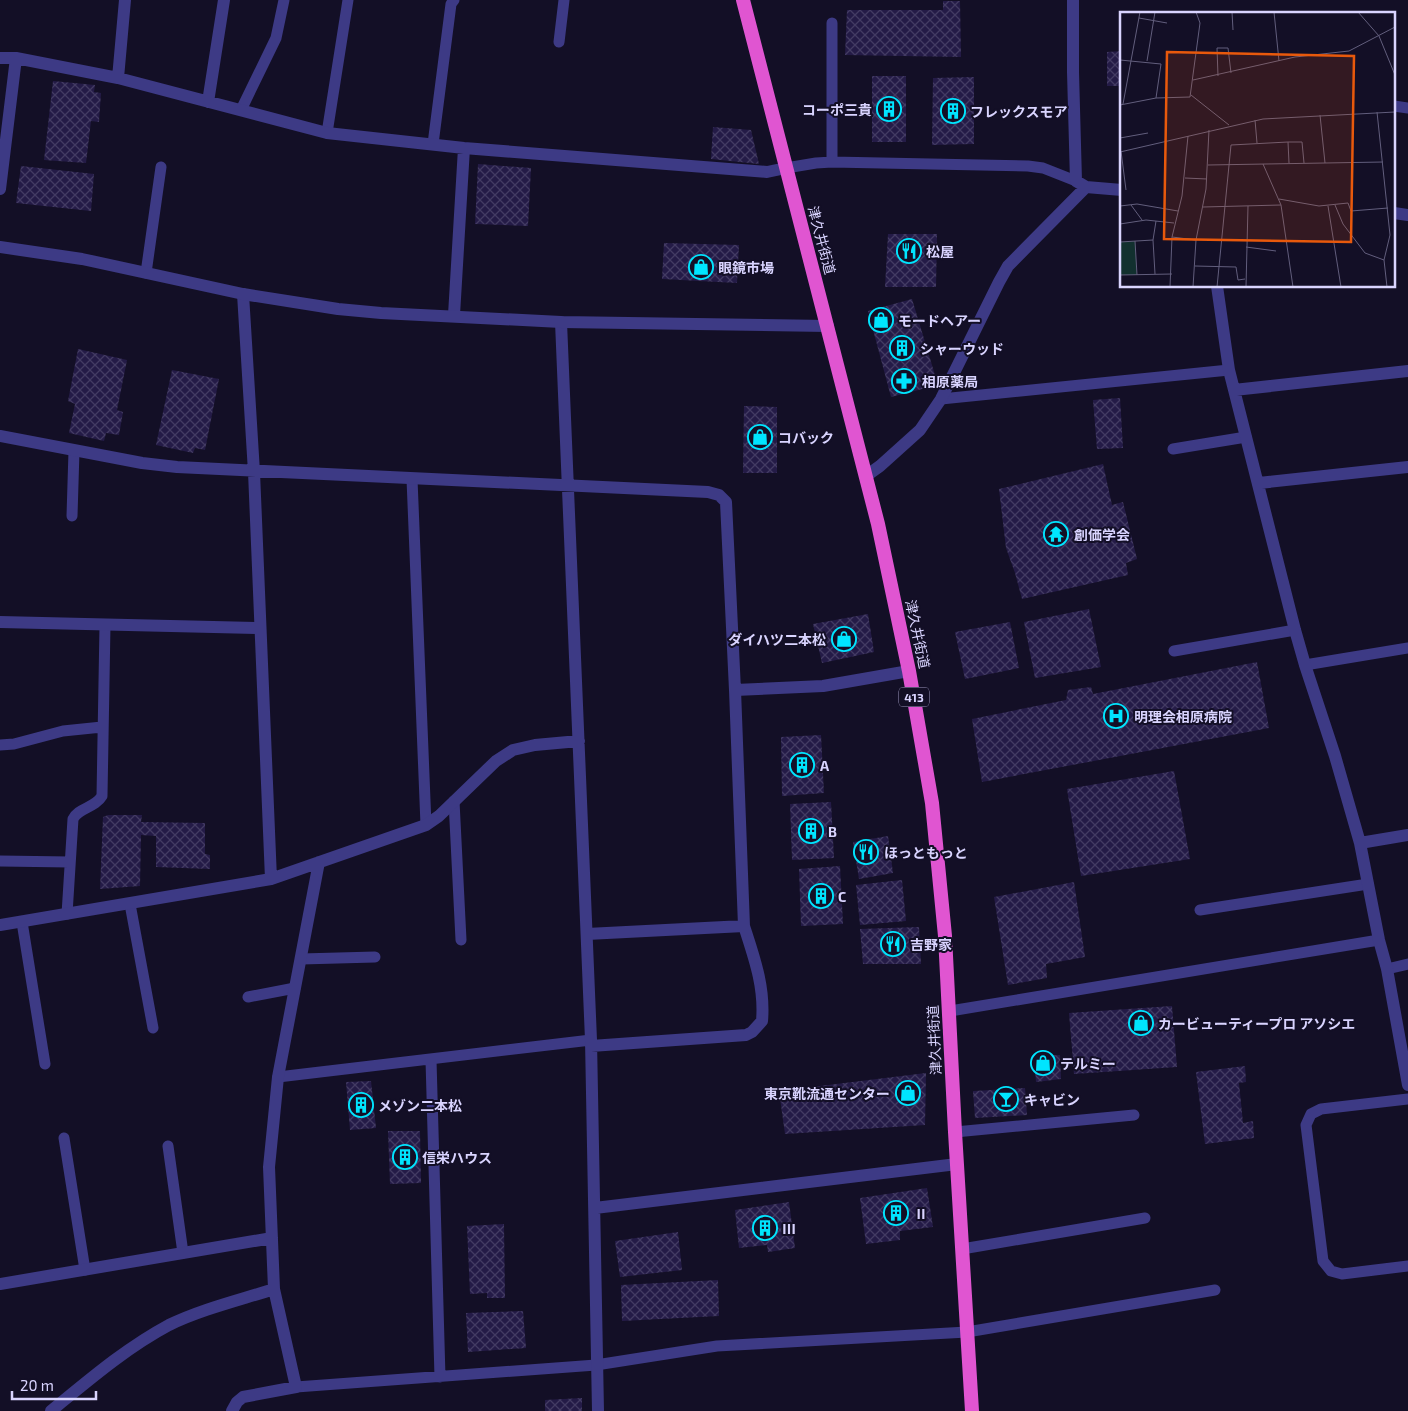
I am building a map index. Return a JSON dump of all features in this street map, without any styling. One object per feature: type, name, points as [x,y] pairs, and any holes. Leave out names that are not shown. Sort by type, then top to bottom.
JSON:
[{"type":"highway","name":"津久井街道","points":[[743,0],[866,476],[909,672],[934,815],[946,936],[955,1132],[972,1411]]},
{"type":"street","points":[[118,78],[125,0]]},
{"type":"street","points":[[208,102],[224,0]]},
{"type":"street","points":[[866,476],[920,430],[941,398],[1008,266],[1081,184],[1073,82],[1073,0]]},
{"type":"street","points":[[0,58],[16,58],[118,78],[327,133],[464,148],[767,172],[786,168]]},
{"type":"street","points":[[0,189],[16,58]]},
{"type":"street","points":[[454,316],[464,148]]},
{"type":"street","points":[[1081,184],[1120,190]]},
{"type":"street","points":[[0,247],[82,260],[243,294],[338,309],[561,322],[828,326]]},
{"type":"street","points":[[1217,288],[1229,370],[1295,630],[1360,842],[1379,940],[1388,969],[1405,1051],[1408,1085]]},
{"type":"street","points":[[243,294],[254,472],[259,628],[271,879]]},
{"type":"street","points":[[561,322],[588,934],[598,1411]]},
{"type":"street","points":[[1234,390],[1408,371]]},
{"type":"street","points":[[0,436],[142,463],[254,472],[708,492],[719,496],[726,502],[744,926],[760,977],[763,1002],[762,1021],[752,1032],[746,1035],[591,1043]]},
{"type":"street","points":[[1259,483],[1408,467]]},
{"type":"street","points":[[0,622],[259,628]]},
{"type":"street","points":[[735,690],[822,686],[909,672]]},
{"type":"street","points":[[0,925],[271,879],[426,825],[439,816],[496,761],[513,750],[535,745],[579,740]]},
{"type":"street","points":[[1360,842],[1408,835]]},
{"type":"street","points":[[232,1411],[237,1402],[243,1397],[296,1387],[274,1289],[269,1168],[278,1077],[319,862]]},
{"type":"street","points":[[588,934],[744,926]]},
{"type":"street","points":[[595,1208],[957,1164]]},
{"type":"street","points":[[0,1284],[272,1238]]},
{"type":"street","points":[[51,1411],[98,1372],[132,1348],[170,1325],[217,1307],[274,1289]]},
{"type":"lane","points":[[241,110],[276,38],[284,0]]},
{"type":"lane","points":[[327,133],[348,0]]},
{"type":"lane","points":[[433,144],[451,4],[454,0]]},
{"type":"lane","points":[[560,42],[564,0]]},
{"type":"lane","points":[[832,23],[832,162]]},
{"type":"lane","points":[[786,168],[832,162],[913,162],[1028,166],[1043,168],[1081,184]]},
{"type":"lane","points":[[146,273],[161,167]]},
{"type":"lane","points":[[941,398],[1229,370]]},
{"type":"lane","points":[[1173,449],[1246,437]]},
{"type":"lane","points":[[72,516],[74,451]]},
{"type":"lane","points":[[412,479],[426,825]]},
{"type":"lane","points":[[67,914],[74,816],[96,804],[102,796],[105,625]]},
{"type":"lane","points":[[1174,651],[1295,630]]},
{"type":"lane","points":[[1305,665],[1408,648]]},
{"type":"lane","points":[[0,744],[14,744],[63,731],[102,727]]},
{"type":"lane","points":[[454,801],[461,940]]},
{"type":"lane","points":[[0,860],[70,862]]},
{"type":"lane","points":[[1200,910],[1368,884]]},
{"type":"lane","points":[[130,904],[153,1028]]},
{"type":"lane","points":[[22,922],[46,1064]]},
{"type":"lane","points":[[950,1010],[1379,940]]},
{"type":"lane","points":[[300,959],[375,956]]},
{"type":"lane","points":[[1388,969],[1408,964]]},
{"type":"lane","points":[[248,997],[295,988]]},
{"type":"lane","points":[[278,1077],[591,1043]]},
{"type":"lane","points":[[431,1060],[440,1377]]},
{"type":"lane","points":[[1408,1099],[1321,1109],[1311,1114],[1306,1125],[1323,1261],[1331,1271],[1342,1274],[1408,1266]]},
{"type":"lane","points":[[955,1132],[1134,1116]]},
{"type":"lane","points":[[64,1138],[85,1270]]},
{"type":"lane","points":[[168,1146],[184,1253]]},
{"type":"lane","points":[[962,1249],[1144,1218]]},
{"type":"lane","points":[[296,1387],[596,1365],[717,1346],[967,1332],[1216,1290]]},
{"type":"building","points":[[943,1],[960,1],[961,57],[845,55],[847,10],[943,10]]},
{"type":"building","points":[[1120,51],[1120,86],[1107,86],[1107,52]]},
{"type":"building","name":"コーポ三貴","points":[[872,76],[906,76],[906,142],[872,142]]},
{"type":"building","name":"フレックスモア","points":[[974,77],[974,144],[932,145],[933,78]]},
{"type":"building","points":[[53,81],[95,85],[94,92],[101,93],[99,122],[91,121],[86,163],[44,160]]},
{"type":"building","points":[[713,127],[751,130],[759,164],[711,159]]},
{"type":"building","points":[[478,164],[531,168],[528,226],[475,224]]},
{"type":"building","points":[[21,166],[94,174],[91,211],[16,203]]},
{"type":"building","points":[[888,234],[937,234],[936,287],[885,287]]},
{"type":"building","points":[[664,243],[739,245],[737,283],[662,279]]},
{"type":"building","name":"シャーウッド","points":[[912,299],[938,385],[891,397],[868,311]]},
{"type":"building","points":[[78,349],[127,360],[117,410],[123,412],[119,435],[106,433],[104,441],[69,433],[75,404],[68,401]]},
{"type":"building","points":[[172,370],[219,379],[205,450],[195,448],[193,453],[156,445]]},
{"type":"building","points":[[1120,398],[1123,448],[1097,449],[1093,400]]},
{"type":"building","points":[[744,406],[777,407],[777,473],[743,473]]},
{"type":"building","points":[[1103,464],[1112,505],[1123,502],[1137,559],[1126,563],[1128,575],[1022,599],[1006,548],[999,489]]},
{"type":"building","points":[[1089,609],[1101,667],[1035,678],[1024,622]]},
{"type":"building","points":[[868,614],[874,652],[822,663],[813,624]]},
{"type":"building","points":[[1010,622],[1019,668],[965,679],[955,632]]},
{"type":"building","points":[[1257,662],[1269,728],[982,782],[972,719],[1066,700],[1068,690],[1091,687],[1093,694]]},
{"type":"building","name":"A","points":[[821,735],[824,793],[782,796],[781,737]]},
{"type":"building","points":[[1174,771],[1190,859],[1081,876],[1067,789]]},
{"type":"building","name":"B","points":[[831,802],[834,858],[792,860],[790,804]]},
{"type":"building","points":[[108,815],[142,815],[141,822],[205,823],[205,854],[210,855],[210,869],[156,867],[156,836],[141,835],[140,886],[100,889],[103,817]]},
{"type":"building","points":[[888,836],[893,873],[859,879],[853,842]]},
{"type":"building","name":"C","points":[[840,866],[843,924],[801,926],[799,869]]},
{"type":"building","points":[[902,880],[906,921],[860,925],[856,885]]},
{"type":"building","points":[[1074,882],[1085,957],[1046,964],[1047,978],[1008,985],[994,897]]},
{"type":"building","points":[[919,927],[921,964],[863,964],[860,929]]},
{"type":"building","points":[[1172,1006],[1177,1067],[1074,1074],[1069,1013]]},
{"type":"building","points":[[1060,1055],[1061,1079],[1036,1082],[1034,1056]]},
{"type":"building","points":[[1245,1066],[1246,1082],[1239,1083],[1243,1123],[1253,1121],[1254,1138],[1205,1144],[1196,1072]]},
{"type":"building","points":[[926,1073],[925,1125],[785,1134],[779,1091]]},
{"type":"building","name":"メゾン二本松","points":[[371,1081],[376,1128],[350,1130],[346,1082]]},
{"type":"building","points":[[1025,1088],[1027,1115],[975,1118],[973,1091]]},
{"type":"building","name":"信栄ハウス","points":[[388,1131],[420,1131],[421,1183],[390,1184]]},
{"type":"building","name":"Ⅱ","points":[[927,1188],[933,1227],[900,1231],[900,1240],[866,1244],[860,1198]]},
{"type":"building","name":"Ⅲ","points":[[789,1202],[795,1248],[768,1252],[767,1245],[739,1248],[735,1210]]},
{"type":"building","points":[[504,1224],[505,1298],[487,1298],[487,1293],[470,1294],[467,1226]]},
{"type":"building","points":[[678,1232],[682,1270],[620,1277],[615,1241]]},
{"type":"building","points":[[718,1280],[719,1316],[622,1321],[621,1285]]},
{"type":"building","points":[[523,1311],[526,1348],[468,1352],[466,1313]]},
{"type":"building","points":[[582,1398],[582,1411],[545,1411],[545,1400]]},
{"type":"place","name":"コーポ三貴","points":[[889,109]]},
{"type":"place","name":"フレックスモア","points":[[953,111]]},
{"type":"place","name":"松屋","points":[[909,251]]},
{"type":"place","name":"眼鏡市場","points":[[701,267]]},
{"type":"place","name":"モードヘアー","points":[[881,320]]},
{"type":"place","name":"シャーウッド","points":[[902,348]]},
{"type":"place","name":"相原薬局","points":[[904,381]]},
{"type":"place","name":"コバック","points":[[760,437]]},
{"type":"place","name":"創価学会","points":[[1056,534]]},
{"type":"place","name":"ダイハツ二本松","points":[[844,639]]},
{"type":"place","name":"明理会相原病院","points":[[1116,716]]},
{"type":"place","name":"A","points":[[802,765]]},
{"type":"place","name":"B","points":[[811,831]]},
{"type":"place","name":"ほっともっと","points":[[866,852]]},
{"type":"place","name":"C","points":[[821,896]]},
{"type":"place","name":"吉野家","points":[[893,944]]},
{"type":"place","name":"カービューティープロ アソシエ","points":[[1141,1023]]},
{"type":"place","name":"テルミー","points":[[1043,1063]]},
{"type":"place","name":"東京靴流通センター","points":[[908,1093]]},
{"type":"place","name":"キャビン","points":[[1006,1099]]},
{"type":"place","name":"メゾン二本松","points":[[361,1105]]},
{"type":"place","name":"信栄ハウス","points":[[405,1157]]},
{"type":"place","name":"Ⅱ","points":[[896,1213]]},
{"type":"place","name":"Ⅲ","points":[[765,1228]]}]
